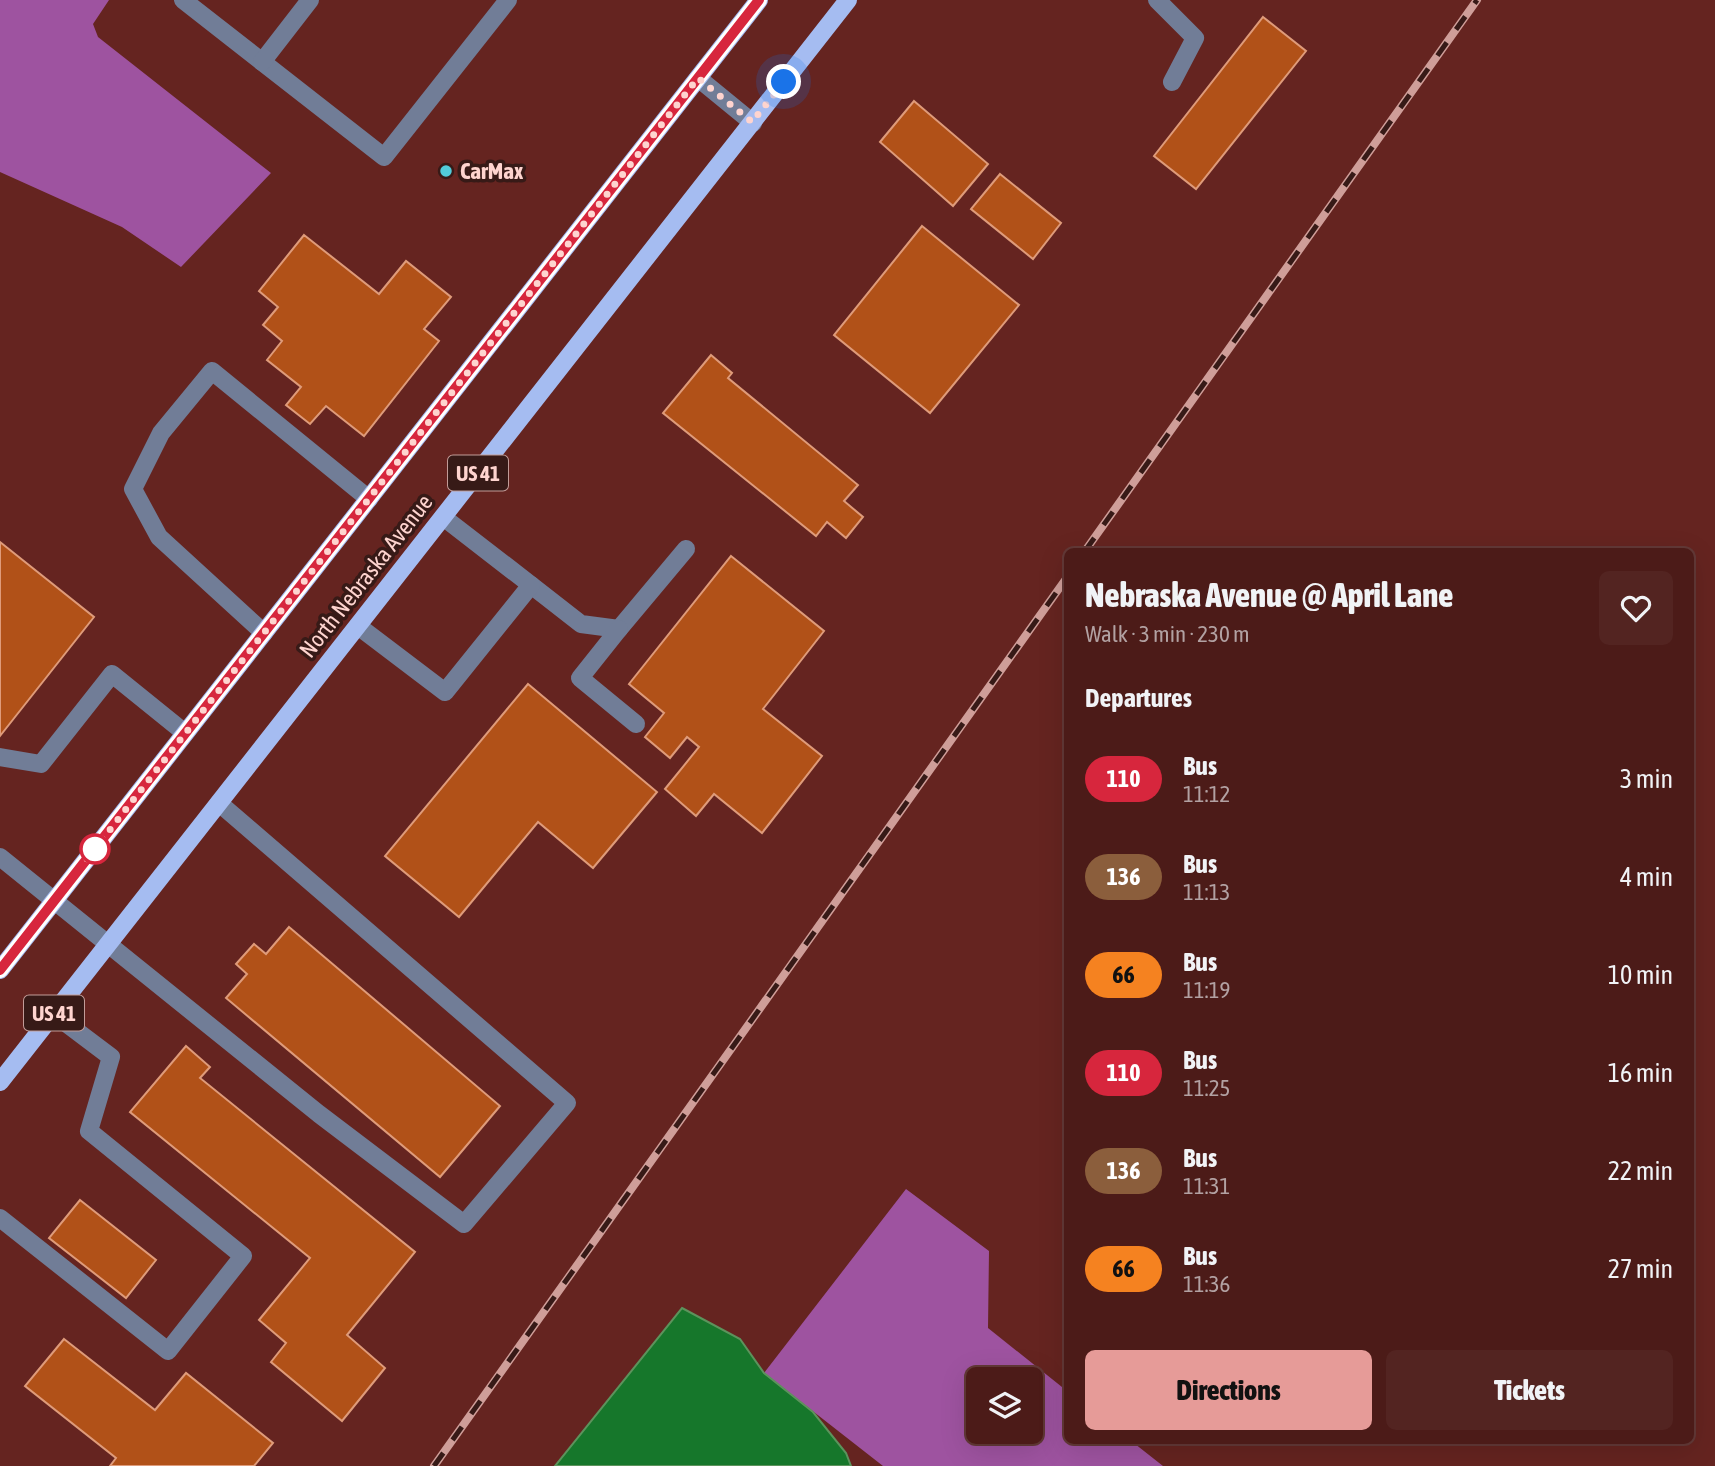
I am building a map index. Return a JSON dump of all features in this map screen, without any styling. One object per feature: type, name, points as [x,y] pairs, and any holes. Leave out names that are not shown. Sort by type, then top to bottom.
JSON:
[{"type":"main road","name":"North Nebraska Avenue","points":[[0,970],[759,0]]},
{"type":"main road","name":"North Nebraska Avenue","points":[[0,1082],[848,0]]},
{"type":"street","points":[[183,0],[384,158],[508,0]]},
{"type":"street","points":[[262,62],[310,0]]},
{"type":"street","points":[[1157,0],[1195,38],[1172,82]]},
{"type":"street","points":[[698,78],[752,122]]},
{"type":"street","points":[[264,633],[159,537],[133,489],[161,433],[212,372],[369,499]]},
{"type":"street","points":[[443,517],[581,624],[619,629]]},
{"type":"street","points":[[636,724],[580,678],[686,549]]},
{"type":"street","points":[[358,626],[445,692],[531,585]]},
{"type":"street","points":[[0,757],[41,764],[112,674],[186,733]]},
{"type":"street","points":[[0,857],[319,1114],[464,1224],[567,1103],[219,803]]},
{"type":"street","points":[[0,1218],[168,1352],[243,1256],[89,1130],[111,1057],[54,1014]]},
{"type":"shaded area","points":[[0,0],[109,0],[93,24],[98,37],[271,173],[181,267],[122,227],[0,172]]},
{"type":"shaded area","points":[[906,1189],[989,1251],[988,1328],[1037,1367],[966,1367],[966,1444],[1043,1444],[1043,1372],[1064,1389],[1064,1444],[1135,1444],[1163,1466],[883,1466],[764,1373]]},
{"type":"shaded area","points":[[682,1308],[740,1339],[764,1373],[813,1412],[846,1453],[851,1466],[555,1466]]},
{"type":"building","points":[[1263,17],[1306,51],[1196,189],[1154,156]]},
{"type":"building","points":[[914,101],[988,164],[953,206],[880,142]]},
{"type":"building","points":[[1000,174],[1061,223],[1033,259],[971,209]]},
{"type":"building","points":[[922,226],[1019,305],[930,413],[834,335]]},
{"type":"building","points":[[304,235],[379,294],[406,261],[451,297],[424,329],[439,341],[364,436],[326,406],[310,424],[286,405],[301,387],[267,360],[282,341],[263,325],[278,307],[259,291]]},
{"type":"building","points":[[711,355],[732,373],[728,378],[858,485],[844,501],[863,517],[846,538],[827,522],[816,536],[663,413]]},
{"type":"building","points":[[0,542],[94,617],[0,736]]},
{"type":"building","points":[[731,556],[824,631],[763,709],[822,756],[762,833],[714,794],[696,816],[665,789],[699,747],[687,737],[670,758],[645,737],[664,713],[629,684]]},
{"type":"building","points":[[528,684],[657,792],[593,868],[538,822],[459,917],[385,856]]},
{"type":"building","points":[[289,927],[500,1106],[440,1177],[226,998],[247,974],[236,964],[254,944],[266,954]]},
{"type":"building","points":[[186,1046],[210,1067],[200,1078],[415,1252],[347,1335],[385,1368],[342,1421],[271,1362],[286,1343],[259,1320],[310,1258],[130,1112]]},
{"type":"building","points":[[80,1200],[156,1260],[126,1298],[49,1238]]},
{"type":"building","points":[[64,1339],[155,1410],[186,1373],[273,1443],[254,1466],[110,1466],[116,1458],[25,1386]]},
{"type":"railway","points":[[1087,548],[1477,0]]},
{"type":"railway","points":[[434,1466],[1064,582]]},
{"type":"bus line","name":"110","points":[[0,970],[759,0]]},
{"type":"place","name":"CarMax","points":[[446,171]]},
{"type":"route","points":[[95,849],[87,859],[698,78],[752,122],[784,82]]}]
